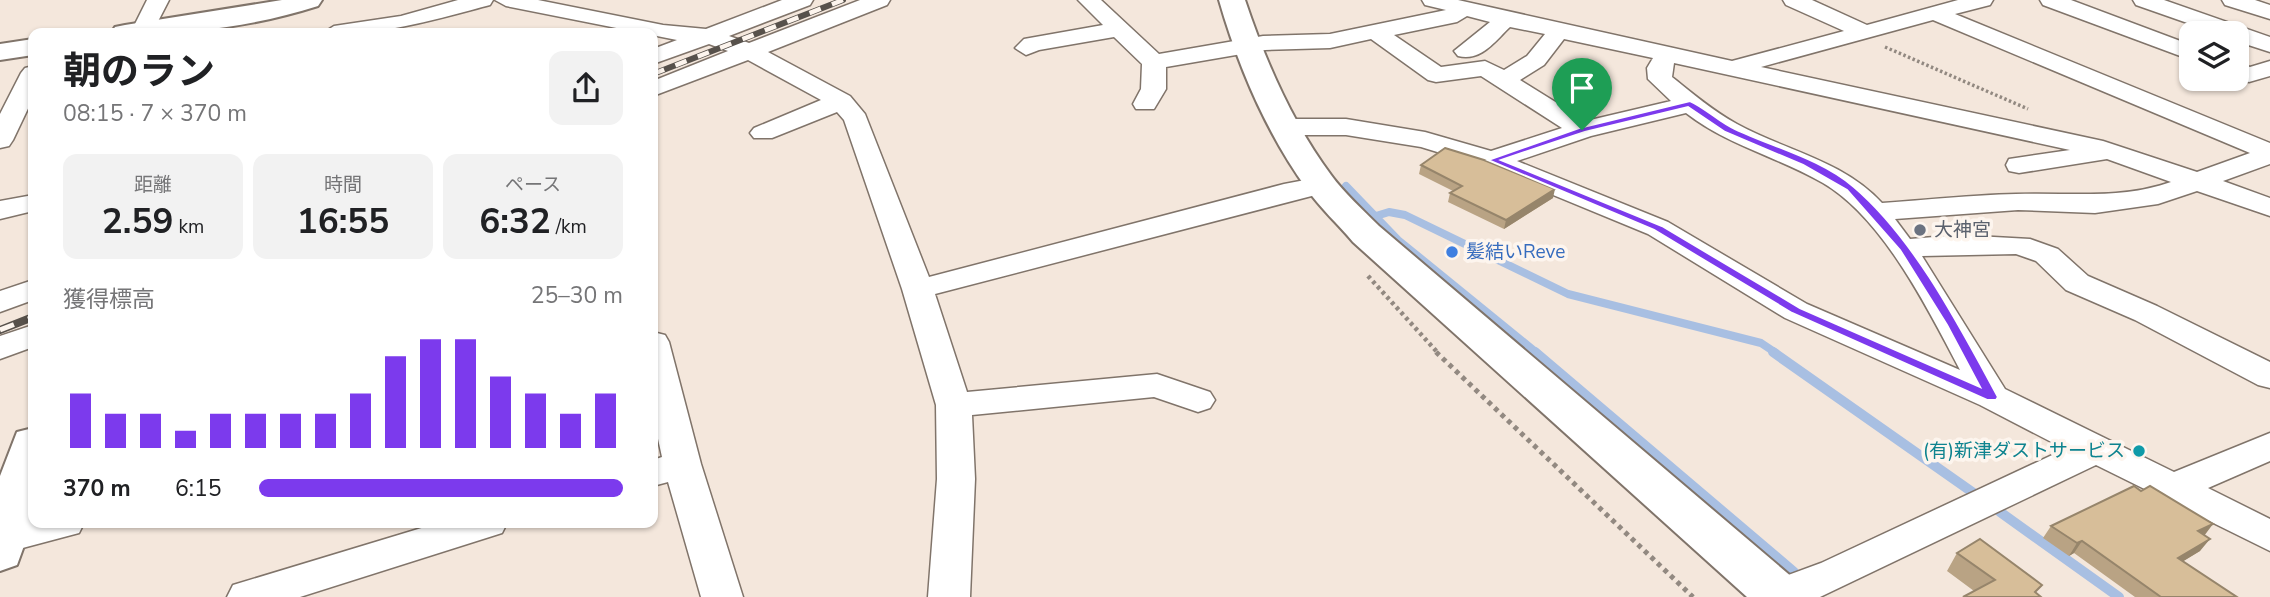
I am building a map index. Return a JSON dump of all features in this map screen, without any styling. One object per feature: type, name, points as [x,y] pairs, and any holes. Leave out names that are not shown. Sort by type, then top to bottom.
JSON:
[{"type":"street","points":[[153,28],[158,0]]},
{"type":"street","points":[[170,28],[275,11],[309,0]]},
{"type":"street","points":[[404,27],[482,0]]},
{"type":"street","points":[[506,0],[643,28]]},
{"type":"street","points":[[658,55],[802,0]]},
{"type":"street","points":[[658,87],[879,0]]},
{"type":"street","points":[[1089,0],[1154,62],[1156,83],[1153,94],[1145,104]]},
{"type":"street","points":[[1232,0],[1247,48],[1289,127],[1301,156],[1321,185],[1366,234],[1779,596],[1835,574],[2097,449]]},
{"type":"street","points":[[1433,0],[1467,10],[1503,9],[1559,30],[2103,149],[2270,207]]},
{"type":"street","points":[[1794,0],[1865,32]]},
{"type":"street","points":[[1735,68],[1982,0]]},
{"type":"street","points":[[2051,0],[2179,48]]},
{"type":"street","points":[[2144,0],[2270,45]]},
{"type":"street","points":[[2233,0],[2270,12]]},
{"type":"street","points":[[1466,51],[1478,46],[1503,9]]},
{"type":"street","points":[[1154,62],[1247,48],[1263,43],[1330,41],[1449,17],[1467,10]]},
{"type":"street","points":[[1934,13],[2270,153]]},
{"type":"street","points":[[1026,48],[1032,44],[1119,29]]},
{"type":"street","points":[[1502,79],[1524,71],[1539,60],[1559,30]]},
{"type":"street","points":[[658,31],[710,36],[751,52],[841,102],[856,119],[918,289],[954,405],[957,479],[949,597]]},
{"type":"street","points":[[1374,31],[1436,75],[1485,68],[1582,130]]},
{"type":"street","points":[[0,51],[28,48]]},
{"type":"street","points":[[1667,54],[1659,68],[1660,79],[1690,104],[1728,130],[1829,174],[1850,188],[1875,212],[1904,248],[1953,325],[1992,397]]},
{"type":"street","points":[[2249,75],[2270,68]]},
{"type":"street","points":[[0,140],[28,84]]},
{"type":"street","points":[[763,133],[841,102]]},
{"type":"street","points":[[1492,160],[1582,130],[1690,104]]},
{"type":"street","points":[[1289,127],[1346,127],[1425,140],[1492,160],[1658,228],[1796,311],[1992,397],[2270,536]]},
{"type":"street","points":[[2018,164],[2065,160],[2098,154],[2103,149]]},
{"type":"street","points":[[1875,212],[2018,202],[2095,205],[2158,196],[2270,153]]},
{"type":"street","points":[[918,289],[1284,192],[1321,185]]},
{"type":"street","points":[[0,210],[28,204]]},
{"type":"street","points":[[1904,248],[1958,244],[2020,245],[2047,256],[2077,283],[2264,367]]},
{"type":"street","points":[[0,302],[28,291]]},
{"type":"street","points":[[0,348],[28,336]]},
{"type":"street","points":[[658,381],[668,468],[714,595]]},
{"type":"street","points":[[954,405],[1157,385],[1198,400]]},
{"type":"street","points":[[2175,488],[2270,446]]},
{"type":"street","points":[[2,546],[28,460]]},
{"type":"street","points":[[2,546],[51,528]]},
{"type":"street","points":[[248,597],[472,528]]},
{"type":"path","points":[[1865,32],[1865,38],[2040,115]]},
{"type":"path","points":[[1367,275],[1417,333],[1693,597]]},
{"type":"building","points":[[1445,148],[1484,160],[1555,189],[1506,220],[1450,193],[1462,186],[1421,165]]},
{"type":"building","points":[[2134,486],[2141,491],[2150,486],[2213,524],[2198,531],[2210,539],[2178,558],[2237,597],[2161,597],[2082,541],[2077,543],[2051,526]]},
{"type":"building","points":[[1980,539],[2042,585],[2035,592],[2041,597],[1963,597],[1995,580],[1957,553]]},
{"type":"waterway","points":[[1346,186],[1398,240],[1537,353]]},
{"type":"waterway","points":[[1376,216],[1389,212],[1405,215],[1568,294],[1761,343],[1776,353]]},
{"type":"waterway","points":[[1535,352],[1794,572]]},
{"type":"waterway","points":[[1773,352],[1975,494]]},
{"type":"waterway","points":[[2000,512],[2119,597]]},
{"type":"railway","points":[[658,72],[843,0]]},
{"type":"railway","points":[[0,330],[28,319]]},
{"type":"place","name":"大神宮","points":[[1920,230]]},
{"type":"place","name":"髪結いReve","points":[[1452,252]]},
{"type":"place","name":"(有)新津ダストサービス","points":[[2139,451]]},
{"type":"route","points":[[1690,104],[1728,130],[1829,174],[1850,188],[1875,212],[1897,243],[1904,248],[1953,325],[1992,397],[1796,311],[1658,228],[1492,160],[1582,130],[1690,104]]}]
